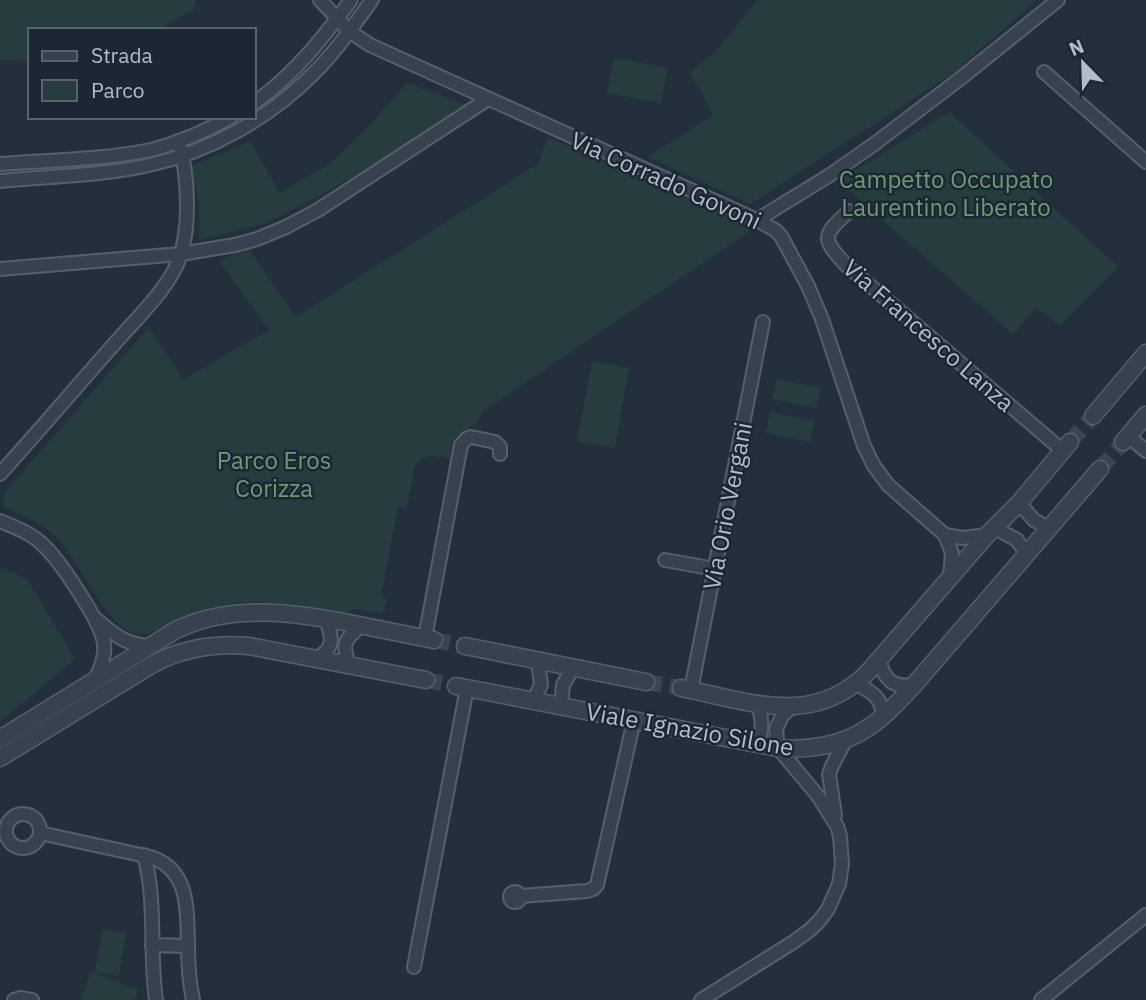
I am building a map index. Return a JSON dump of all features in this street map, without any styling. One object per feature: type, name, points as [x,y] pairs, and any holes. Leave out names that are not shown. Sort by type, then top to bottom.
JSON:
[{"type":"street","points":[[320,0],[349,32]]},
{"type":"street","points":[[256,101],[299,65],[351,0]]},
{"type":"street","points":[[0,181],[127,169],[182,156],[210,145],[263,115],[313,74],[372,0]]},
{"type":"street","points":[[757,220],[873,145],[1059,0]]},
{"type":"street","name":"Via Corrado Govoni","points":[[349,32],[370,45],[775,230],[781,236],[808,286],[822,319],[864,446],[874,466],[894,491],[945,535]]},
{"type":"street","points":[[1044,72],[1146,162]]},
{"type":"street","points":[[0,269],[181,254],[235,246],[257,239],[286,227],[331,201],[488,99]]},
{"type":"street","points":[[0,164],[124,154],[152,149],[204,131],[227,119]]},
{"type":"street","points":[[0,474],[152,300],[173,271],[181,254],[186,211],[182,156],[178,141]]},
{"type":"street","name":"Via Francesco Lanza","points":[[849,211],[829,231],[827,240],[832,251],[1067,446]]},
{"type":"street","name":"Via Orio Vergani","points":[[686,689],[715,569],[763,322]]},
{"type":"street","points":[[1093,416],[1144,358]]},
{"type":"street","points":[[1146,415],[1125,439],[1146,451]]},
{"type":"street","points":[[0,739],[182,627],[228,615],[271,612],[326,619],[429,639],[461,445],[468,438],[497,443],[499,454]]},
{"type":"street","name":"Viale Ignazio Silone","points":[[686,689],[791,707],[824,702],[856,684],[1067,446]]},
{"type":"street","name":"Viale Ignazio Silone","points":[[462,687],[778,748],[809,748],[846,739],[883,717],[914,685],[1100,469]]},
{"type":"street","points":[[1018,502],[1034,520],[1048,528]]},
{"type":"street","points":[[0,521],[42,544],[65,572],[94,617],[104,644],[102,662],[95,680]]},
{"type":"street","points":[[945,535],[962,538],[991,532],[1017,540],[1026,553]]},
{"type":"street","points":[[945,535],[952,553],[950,578]]},
{"type":"street","points":[[665,560],[715,569]]},
{"type":"street","points":[[94,617],[123,641],[152,646]]},
{"type":"street","points":[[316,659],[328,651],[330,646],[331,635],[326,619]]},
{"type":"street","points":[[350,666],[344,650],[345,644],[350,635],[361,626]]},
{"type":"street","points":[[0,758],[145,668],[167,657],[209,646],[237,645],[426,680]]},
{"type":"street","name":"Viale Ignazio Silone","points":[[465,646],[646,682]]},
{"type":"street","points":[[879,660],[891,682],[901,686],[914,685]]},
{"type":"street","points":[[533,701],[541,685],[538,661]]},
{"type":"street","points":[[561,706],[563,685],[573,667]]},
{"type":"street","points":[[856,684],[877,697],[882,705],[883,717]]},
{"type":"street","points":[[414,967],[462,687]]},
{"type":"street","points":[[755,744],[762,729],[757,703]]},
{"type":"street","points":[[791,707],[782,716],[776,729],[778,748],[822,800],[837,826]]},
{"type":"street","points":[[520,896],[587,891],[597,884],[634,720]]},
{"type":"street","points":[[701,1000],[795,941],[820,920],[833,900],[842,874],[840,836],[833,806],[830,774],[846,739]]},
{"type":"street","points":[[40,833],[144,855],[168,865],[180,883],[187,911],[193,1000]]},
{"type":"street","points":[[144,855],[151,892],[156,1000]]},
{"type":"street","points":[[1041,1000],[1146,915]]},
{"type":"street","points":[[152,945],[188,946]]},
{"type":"street","points":[[14,1000],[32,1000]]},
{"type":"green space","points":[[0,0],[196,0],[193,10],[161,28],[28,28],[28,60],[0,61]]},
{"type":"green space","points":[[758,0],[1037,0],[952,74],[750,204],[648,157],[713,115],[690,72],[717,50]]},
{"type":"green space","points":[[614,58],[668,68],[661,103],[607,93]]},
{"type":"green space","points":[[407,83],[468,105],[368,168],[264,224],[199,240],[199,203],[189,167],[251,141],[279,193],[330,164],[371,124]]},
{"type":"green space","name":"Campetto Occupato Laurentino Liberato","points":[[949,112],[1118,267],[1060,325],[1036,308],[1013,334],[838,181]]},
{"type":"green space","name":"Parco Eros Corizza","points":[[548,137],[757,226],[482,412],[473,425],[457,436],[449,459],[430,456],[418,462],[407,507],[398,507],[382,592],[387,599],[385,610],[379,614],[354,609],[347,614],[286,604],[240,603],[189,614],[151,632],[137,634],[121,626],[111,616],[67,550],[53,534],[4,507],[4,493],[149,327],[183,380],[269,330],[219,261],[248,248],[296,317],[538,164]]},
{"type":"green space","points":[[592,361],[629,368],[615,448],[577,441]]},
{"type":"green space","points":[[777,379],[821,388],[816,408],[772,399]]},
{"type":"green space","points":[[770,412],[814,421],[810,442],[766,433]]},
{"type":"green space","points":[[0,568],[27,579],[75,659],[0,722]]},
{"type":"green space","points":[[103,929],[126,933],[119,976],[95,972]]},
{"type":"green space","points":[[91,972],[138,990],[134,1000],[81,1000]]},
{"type":"tunnel","points":[[1070,442],[1093,416]]},
{"type":"tunnel","points":[[1100,469],[1123,442]]},
{"type":"tunnel","points":[[434,640],[465,646]]},
{"type":"tunnel","points":[[426,680],[456,686]]},
{"type":"tunnel","points":[[646,682],[681,688]]}]
